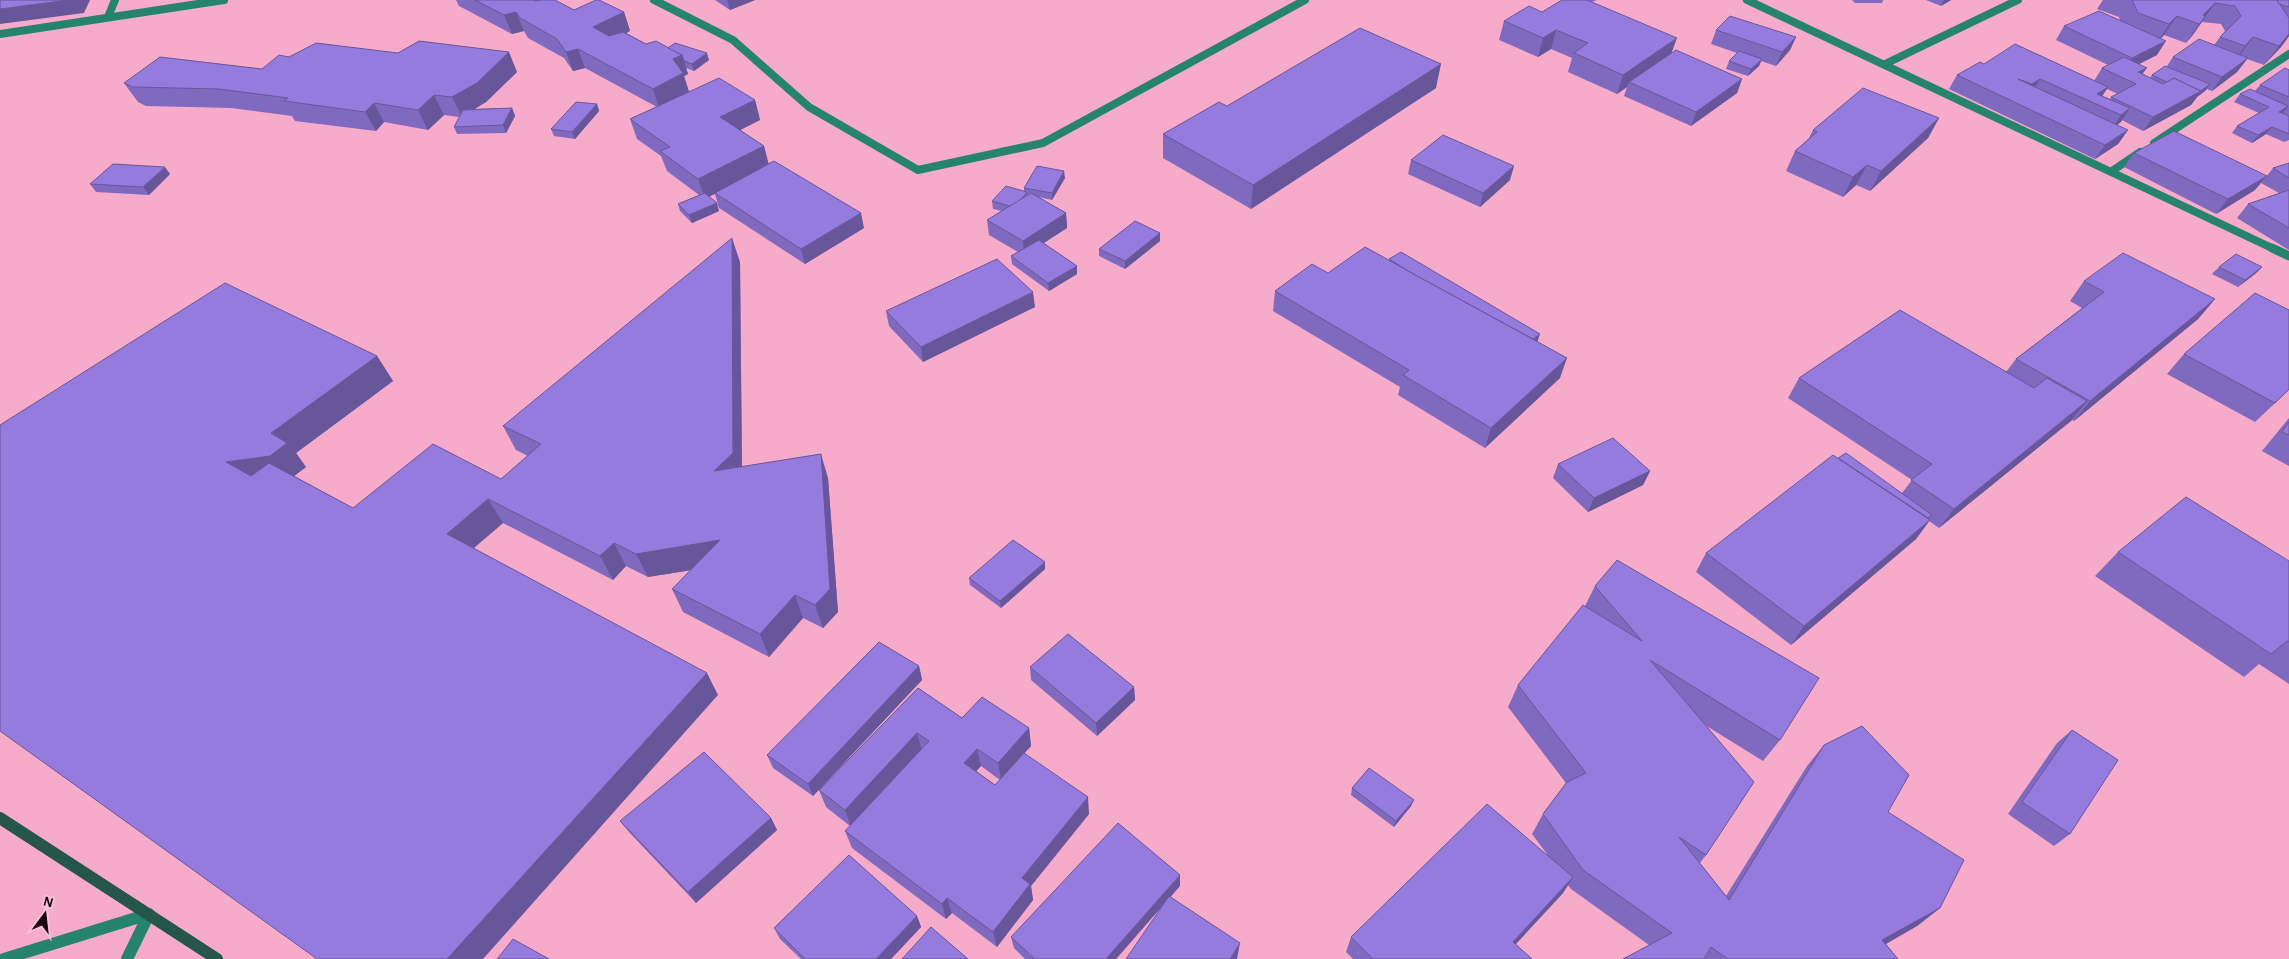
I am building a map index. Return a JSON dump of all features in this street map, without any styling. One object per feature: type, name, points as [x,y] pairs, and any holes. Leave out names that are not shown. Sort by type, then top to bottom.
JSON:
[{"type":"main road","points":[[0,818],[217,959]]},
{"type":"street","points":[[108,17],[115,0]]},
{"type":"street","points":[[0,34],[224,0]]},
{"type":"street","points":[[654,0],[733,40],[809,107],[918,170],[1043,143],[1305,0]]},
{"type":"street","points":[[1748,0],[2289,256]]},
{"type":"street","points":[[1885,64],[2018,0]]},
{"type":"street","points":[[2112,171],[2289,54]]},
{"type":"street","points":[[4,959],[149,914]]},
{"type":"street","points":[[127,959],[149,914]]},
{"type":"building","points":[[0,0],[68,0],[0,9]]},
{"type":"building","points":[[475,0],[555,0],[574,10],[599,0],[624,12],[593,27],[609,36],[623,32],[646,44],[656,41],[682,55],[673,59],[683,73],[653,89],[578,49],[566,52],[557,39],[520,18],[516,12],[504,15]]},
{"type":"building","points":[[1562,0],[1587,0],[1677,38],[1623,75],[1574,53],[1588,43],[1556,30],[1543,38],[1504,21],[1529,6],[1542,12]]},
{"type":"building","points":[[2132,0],[2277,0],[2289,18],[2289,34],[2279,46],[2253,37],[2245,46],[2220,37],[2241,16],[2235,6],[2215,3],[2203,15],[2205,17],[2199,24],[2177,16],[2169,24],[2138,13]]},
{"type":"building","points":[[2277,0],[2289,0],[2289,7],[2279,4]]},
{"type":"building","points":[[2099,11],[2166,41],[2132,58],[2064,26]]},
{"type":"building","points":[[1730,16],[1796,37],[1782,52],[1716,30]]},
{"type":"building","points":[[1360,28],[1441,64],[1253,185],[1163,134],[1219,102],[1227,106]]},
{"type":"building","points":[[2199,39],[2248,58],[2222,77],[2173,57]]},
{"type":"building","points":[[419,41],[509,52],[477,83],[452,97],[434,95],[418,110],[374,103],[365,112],[284,101],[288,98],[219,89],[133,87],[124,83],[160,57],[262,69],[279,55],[289,57],[316,43],[398,53]]},
{"type":"building","points":[[675,43],[707,53],[692,64],[684,61],[682,55],[668,48]]},
{"type":"building","points":[[2015,44],[2108,87],[2097,94],[2130,108],[2121,115],[2040,79],[2032,84],[2018,79],[2128,130],[2105,145],[1957,75],[1980,62],[1984,64]]},
{"type":"building","points":[[1676,50],[1742,79],[1696,112],[1629,82]]},
{"type":"building","points":[[1739,51],[1762,59],[1751,69],[1729,61]]},
{"type":"building","points":[[2124,57],[2147,68],[2138,72],[2163,84],[2174,78],[2201,91],[2153,117],[2111,97],[2136,84],[2102,68]]},
{"type":"building","points":[[2165,66],[2210,84],[2201,91],[2174,78],[2167,82],[2152,75]]},
{"type":"building","points":[[2285,68],[2289,70],[2289,97],[2260,85]]},
{"type":"building","points":[[719,78],[755,100],[720,117],[764,146],[698,179],[660,151],[670,147],[630,119]]},
{"type":"building","points":[[1863,88],[1939,118],[1881,171],[1867,165],[1853,177],[1795,151],[1817,132],[1813,130]]},
{"type":"building","points":[[2250,89],[2288,106],[2279,112],[2289,116],[2289,134],[2272,127],[2258,135],[2237,126],[2269,107],[2240,94]]},
{"type":"building","points":[[576,102],[597,104],[572,132],[551,129]]},
{"type":"building","points":[[512,108],[503,125],[454,127],[463,110]]},
{"type":"building","points":[[2174,131],[2267,176],[2228,199],[2134,153]]},
{"type":"building","points":[[1443,135],[1514,166],[1483,193],[1411,160]]},
{"type":"building","points":[[774,161],[861,213],[801,249],[715,193]]},
{"type":"building","points":[[2289,163],[2289,178],[2273,168]]},
{"type":"building","points":[[113,164],[165,167],[143,187],[90,184]]},
{"type":"building","points":[[1037,166],[1064,171],[1052,193],[1024,188]]},
{"type":"building","points":[[1006,186],[1027,192],[1021,200],[1010,206],[992,201]]},
{"type":"building","points":[[2289,190],[2289,228],[2248,204]]},
{"type":"building","points":[[705,193],[717,203],[689,215],[678,204]]},
{"type":"building","points":[[1031,193],[1066,213],[1023,241],[987,220]]},
{"type":"building","points":[[1135,221],[1160,233],[1125,261],[1099,249]]},
{"type":"building","points":[[732,238],[733,453],[714,471],[821,454],[830,589],[815,605],[795,595],[760,634],[672,589],[720,540],[636,554],[614,543],[600,556],[488,499],[447,534],[707,673],[447,959],[317,959],[0,731],[0,425],[225,283],[377,356],[271,433],[287,443],[270,456],[226,462],[251,476],[269,463],[353,508],[433,444],[501,479],[541,444],[503,426]]},
{"type":"building","points":[[1039,240],[1077,266],[1048,283],[1011,256]]},
{"type":"building","points":[[1365,247],[1567,358],[1491,428],[1403,375],[1409,370],[1275,291],[1312,264],[1328,273]]},
{"type":"building","points":[[1401,252],[1540,334],[1533,339],[1389,259]]},
{"type":"building","points":[[2123,253],[2215,299],[2090,401],[2016,359],[2104,292],[2084,281]]},
{"type":"building","points":[[2236,254],[2262,267],[2245,280],[2219,267]]},
{"type":"building","points":[[997,259],[1033,292],[921,347],[886,311]]},
{"type":"building","points":[[2255,293],[2289,310],[2289,389],[2275,403],[2184,354]]},
{"type":"building","points":[[1900,310],[2034,388],[2047,378],[2087,401],[1954,509],[1911,480],[1932,464],[1799,378]]},
{"type":"building","points":[[2289,422],[2289,435],[2282,432]]},
{"type":"building","points":[[1613,438],[1650,471],[1594,498],[1558,464]]},
{"type":"building","points":[[1846,453],[1932,515],[1928,518],[1838,458]]},
{"type":"building","points":[[1833,455],[1930,520],[1804,626],[1706,553]]},
{"type":"building","points":[[2186,497],[2289,561],[2289,642],[2287,641],[2271,654],[2118,552]]},
{"type":"building","points":[[1013,540],[1045,562],[1000,601],[969,578]]},
{"type":"building","points":[[1617,560],[1819,678],[1780,740],[1650,660],[1754,782],[1706,855],[1679,837],[1729,900],[1824,745],[1862,726],[1909,775],[1888,812],[1964,860],[1940,908],[1882,940],[1898,959],[1728,959],[1711,947],[1704,959],[1623,959],[1672,933],[1583,870],[1543,814],[1567,782],[1586,773],[1518,685],[1583,605],[1642,641],[1595,586]]},
{"type":"building","points":[[1068,634],[1134,687],[1096,723],[1030,667]]},
{"type":"building","points":[[879,642],[919,666],[808,784],[767,755]]},
{"type":"building","points":[[918,688],[962,718],[982,697],[1029,728],[998,763],[977,749],[964,763],[995,785],[1024,753],[1088,797],[1022,878],[1030,884],[993,932],[947,898],[942,904],[845,831],[929,741],[917,733],[845,810],[819,790]]},
{"type":"building","points":[[2072,730],[2118,760],[2070,834],[2022,802]]},
{"type":"building","points":[[704,752],[771,818],[688,892],[620,821]]},
{"type":"building","points":[[1369,768],[1414,800],[1396,821],[1352,788]]},
{"type":"building","points":[[1487,804],[1573,877],[1513,942],[1532,959],[1373,959],[1351,937]]},
{"type":"building","points":[[1118,823],[1180,875],[1106,959],[1035,959],[1011,937]]},
{"type":"building","points":[[849,855],[917,916],[876,959],[805,959],[774,928]]},
{"type":"building","points":[[1169,896],[1240,943],[1230,959],[1126,959]]},
{"type":"building","points":[[931,927],[968,959],[902,959]]},
{"type":"building","points":[[513,939],[549,959],[497,959]]}]
